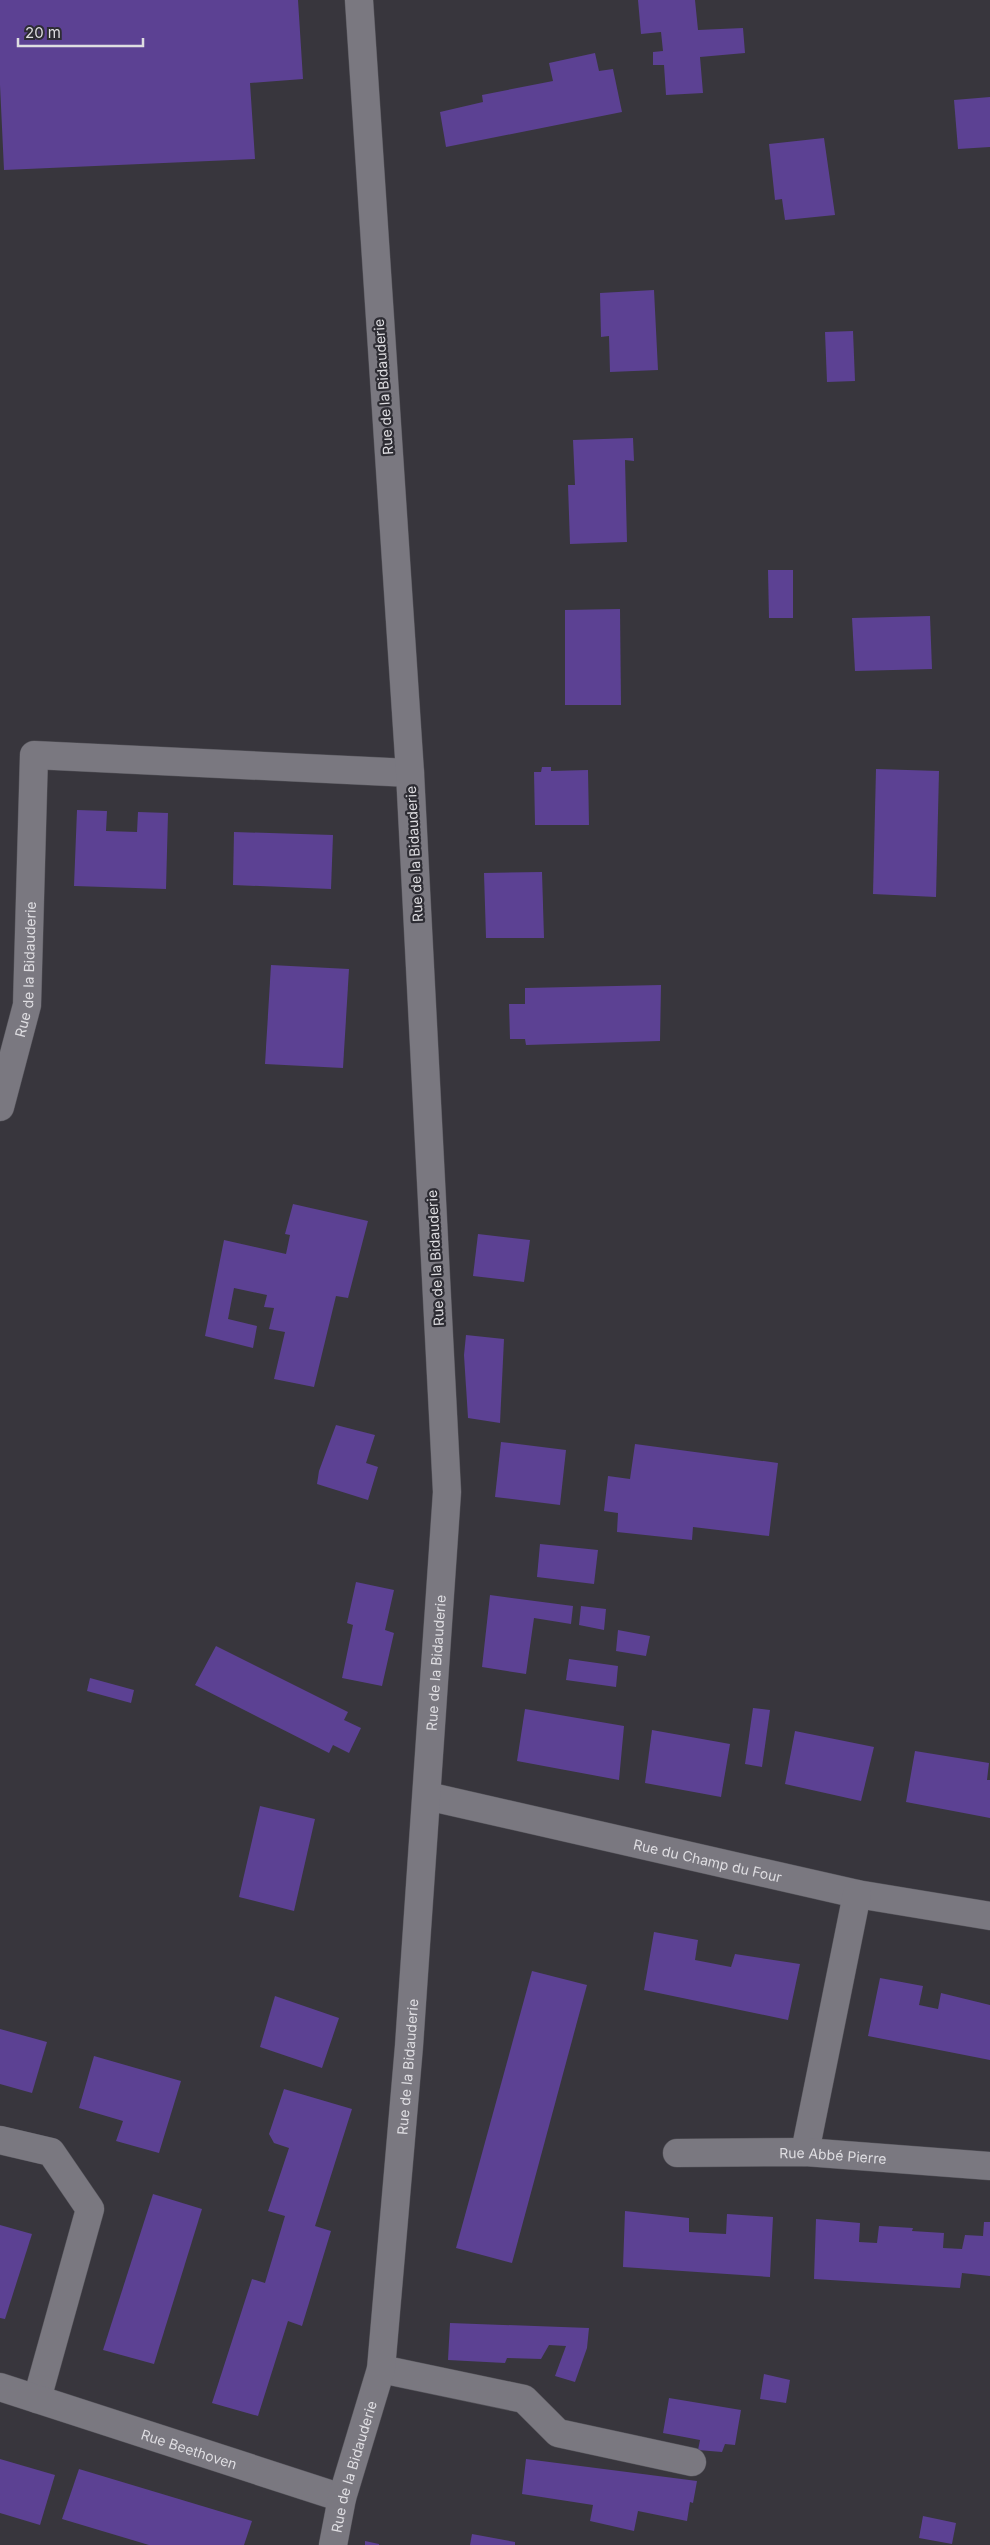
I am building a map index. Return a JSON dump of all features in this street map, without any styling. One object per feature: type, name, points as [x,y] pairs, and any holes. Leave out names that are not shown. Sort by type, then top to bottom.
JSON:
[{"type":"street","name":"Rue de la Bidauderie","points":[[333,2545],[342,2498],[381,2369],[409,2046],[447,1492],[410,773],[359,0]]},
{"type":"street","name":"Rue de la Bidauderie","points":[[0,1107],[27,1005],[34,755],[410,773]]},
{"type":"street","name":"Rue du Champ du Four","points":[[427,1796],[857,1894],[990,1916]]},
{"type":"street","points":[[805,2152],[857,1894]]},
{"type":"street","points":[[0,2140],[51,2152],[90,2210],[37,2399]]},
{"type":"street","name":"Rue Abbé Pierre","points":[[677,2153],[805,2152],[990,2166]]},
{"type":"street","points":[[381,2369],[524,2399],[558,2433],[692,2462]]},
{"type":"street","name":"Rue Beethoven","points":[[0,2387],[342,2498]]},
{"type":"building","points":[[0,0],[298,0],[303,79],[250,83],[255,159],[4,170],[0,85]]},
{"type":"building","points":[[638,0],[695,0],[698,30],[743,28],[745,53],[700,57],[703,93],[666,95],[664,65],[653,65],[653,52],[663,51],[661,32],[641,34]]},
{"type":"building","points":[[595,53],[599,71],[613,69],[622,112],[446,147],[440,112],[483,102],[482,95],[553,81],[549,63]]},
{"type":"building","points":[[990,97],[990,147],[958,149],[954,100]]},
{"type":"building","points":[[824,138],[835,215],[785,220],[782,199],[775,200],[769,144]]},
{"type":"building","points":[[654,290],[658,370],[610,372],[609,336],[601,337],[600,293]]},
{"type":"building","points":[[853,331],[855,381],[827,382],[825,332]]},
{"type":"building","points":[[633,438],[634,461],[625,460],[627,542],[570,544],[568,485],[575,485],[573,440]]},
{"type":"building","points":[[768,570],[793,570],[793,618],[769,618]]},
{"type":"building","points":[[620,609],[621,705],[565,705],[565,610]]},
{"type":"building","points":[[930,616],[932,669],[855,671],[852,618]]},
{"type":"building","points":[[542,767],[551,767],[551,771],[588,770],[589,825],[535,825],[534,772],[541,772]]},
{"type":"building","points":[[876,769],[939,771],[936,897],[873,894]]},
{"type":"building","points":[[77,810],[107,811],[106,831],[137,832],[138,812],[168,813],[166,889],[74,886]]},
{"type":"building","points":[[234,832],[333,835],[331,889],[233,885]]},
{"type":"building","points":[[542,872],[544,938],[486,938],[484,873]]},
{"type":"building","points":[[271,965],[349,969],[343,1068],[265,1064]]},
{"type":"building","points":[[661,985],[660,1041],[526,1045],[525,1039],[510,1039],[509,1004],[525,1004],[525,988]]},
{"type":"building","points":[[293,1204],[368,1221],[348,1298],[336,1296],[314,1387],[274,1379],[285,1332],[269,1329],[274,1308],[264,1307],[267,1295],[234,1288],[228,1319],[257,1326],[253,1348],[205,1336],[224,1240],[286,1254],[290,1235],[285,1234]]},
{"type":"building","points":[[478,1234],[530,1240],[524,1282],[473,1276]]},
{"type":"building","points":[[466,1335],[504,1339],[500,1423],[468,1418],[464,1355]]},
{"type":"building","points":[[336,1425],[375,1435],[366,1463],[378,1467],[368,1500],[317,1484],[319,1471]]},
{"type":"building","points":[[501,1442],[566,1450],[560,1505],[495,1497]]},
{"type":"building","points":[[635,1444],[778,1463],[769,1536],[693,1527],[692,1540],[617,1532],[618,1513],[604,1511],[608,1476],[630,1479]]},
{"type":"building","points":[[540,1544],[598,1550],[594,1584],[537,1577]]},
{"type":"building","points":[[356,1582],[394,1590],[385,1630],[394,1633],[382,1686],[342,1678],[353,1625],[347,1623]]},
{"type":"building","points":[[490,1595],[573,1606],[571,1624],[534,1618],[526,1674],[482,1667]]},
{"type":"building","points":[[581,1606],[606,1609],[604,1630],[579,1625]]},
{"type":"building","points":[[618,1630],[650,1636],[646,1656],[616,1651]]},
{"type":"building","points":[[216,1646],[348,1712],[344,1720],[361,1728],[349,1753],[333,1745],[329,1753],[195,1685]]},
{"type":"building","points":[[569,1659],[618,1666],[616,1687],[566,1680]]},
{"type":"building","points":[[90,1678],[134,1690],[131,1703],[87,1691]]},
{"type":"building","points":[[753,1708],[770,1710],[762,1767],[745,1764]]},
{"type":"building","points":[[525,1709],[624,1726],[619,1780],[517,1761]]},
{"type":"building","points":[[652,1730],[730,1744],[721,1797],[645,1783]]},
{"type":"building","points":[[795,1731],[874,1747],[861,1801],[785,1784]]},
{"type":"building","points":[[915,1751],[989,1763],[987,1780],[990,1780],[990,1818],[906,1802]]},
{"type":"building","points":[[260,1806],[315,1819],[294,1911],[239,1897]]},
{"type":"building","points":[[654,1932],[698,1940],[695,1960],[731,1967],[735,1954],[800,1964],[788,2020],[644,1990]]},
{"type":"building","points":[[532,1971],[587,1985],[512,2263],[456,2248]]},
{"type":"building","points":[[880,1978],[923,1986],[919,2005],[938,2009],[941,1993],[990,2005],[990,2060],[868,2036]]},
{"type":"building","points":[[275,1996],[339,2018],[322,2068],[260,2047]]},
{"type":"building","points":[[0,2029],[47,2042],[32,2093],[0,2084]]},
{"type":"building","points":[[94,2056],[181,2081],[159,2153],[116,2141],[123,2121],[79,2108]]},
{"type":"building","points":[[284,2089],[352,2109],[315,2226],[331,2231],[302,2326],[288,2321],[258,2416],[212,2403],[252,2279],[265,2283],[285,2216],[268,2211],[289,2148],[274,2143],[269,2134]]},
{"type":"building","points":[[153,2194],[202,2209],[154,2364],[103,2350]]},
{"type":"building","points":[[625,2211],[689,2218],[689,2232],[726,2234],[727,2214],[773,2217],[770,2277],[623,2267]]},
{"type":"building","points":[[816,2219],[860,2223],[859,2242],[877,2243],[879,2226],[913,2228],[912,2231],[944,2233],[943,2248],[962,2249],[965,2235],[983,2236],[984,2222],[990,2222],[990,2276],[962,2273],[960,2288],[814,2279]]},
{"type":"building","points":[[0,2225],[32,2234],[5,2319],[0,2318]]},
{"type":"building","points":[[450,2323],[589,2328],[587,2348],[575,2382],[555,2376],[566,2346],[549,2345],[541,2359],[507,2358],[505,2363],[448,2360]]},
{"type":"building","points":[[764,2374],[790,2380],[786,2403],[760,2399]]},
{"type":"building","points":[[669,2398],[741,2410],[735,2445],[725,2444],[722,2452],[698,2450],[700,2440],[663,2433]]},
{"type":"building","points":[[0,2459],[55,2475],[40,2525],[0,2513]]},
{"type":"building","points":[[526,2459],[697,2481],[693,2503],[690,2502],[687,2521],[638,2511],[634,2531],[590,2521],[593,2505],[522,2494]]},
{"type":"building","points":[[79,2469],[252,2521],[244,2545],[149,2545],[62,2519]]},
{"type":"building","points":[[923,2516],[956,2523],[952,2544],[919,2538]]},
{"type":"building","points":[[472,2534],[515,2542],[515,2545],[470,2545]]},
{"type":"building","points":[[365,2541],[379,2544],[379,2545],[365,2545]]}]
